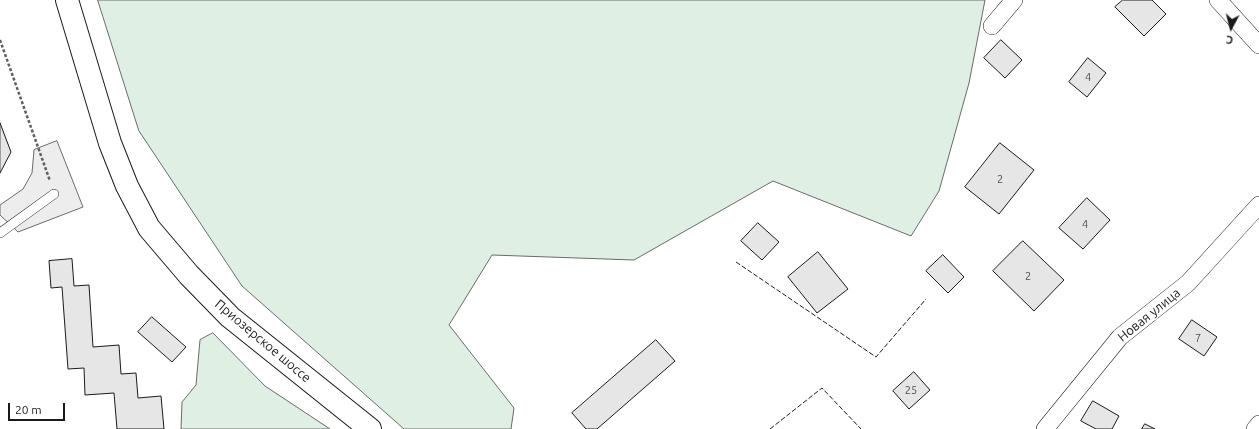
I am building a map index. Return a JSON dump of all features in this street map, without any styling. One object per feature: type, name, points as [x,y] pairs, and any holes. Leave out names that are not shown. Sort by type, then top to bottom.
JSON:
[{"type":"main road","name":"Приозерское шоссе","points":[[67,0],[110,142],[127,186],[149,228],[189,275],[230,317],[370,429]]},
{"type":"street","points":[[992,26],[1014,0]]},
{"type":"street","points":[[1218,0],[1259,45]]},
{"type":"street","name":"Новая улица","points":[[1045,429],[1120,337],[1188,283],[1259,205]]},
{"type":"street","points":[[1255,429],[1259,424]]},
{"type":"lane","points":[[0,233],[54,194]]},
{"type":"path","points":[[0,40],[54,194]]},
{"type":"green space","points":[[98,0],[985,0],[969,83],[939,191],[911,236],[773,181],[634,260],[492,255],[449,325],[514,408],[511,429],[404,429],[242,286],[139,131]]},
{"type":"green space","points":[[213,333],[265,386],[330,429],[181,429],[182,402],[196,385],[200,340]]},
{"type":"shaded area","points":[[57,141],[83,207],[18,232],[0,215],[0,205],[23,189],[32,173],[34,150]]},
{"type":"building","points":[[1123,0],[1152,0],[1166,14],[1144,36],[1115,7]]},
{"type":"building","points":[[1001,40],[1022,60],[1005,78],[984,58]]},
{"type":"building","points":[[1088,58],[1106,73],[1087,97],[1069,82]]},
{"type":"building","points":[[0,123],[11,152],[0,173]]},
{"type":"building","points":[[1000,143],[1034,170],[999,214],[965,187]]},
{"type":"building","points":[[1087,198],[1110,220],[1083,249],[1059,228]]},
{"type":"building","points":[[758,223],[779,242],[762,260],[741,241]]},
{"type":"building","points":[[1023,241],[1064,280],[1034,311],[993,271]]},
{"type":"building","points":[[818,252],[848,289],[817,313],[788,277]]},
{"type":"building","points":[[943,255],[964,277],[948,293],[926,271]]},
{"type":"building","points":[[72,259],[74,286],[89,285],[93,347],[119,345],[121,374],[136,373],[138,398],[161,396],[164,429],[117,429],[114,393],[85,395],[84,368],[68,369],[62,287],[51,288],[49,261]]},
{"type":"building","points":[[152,317],[186,347],[172,362],[138,332]]},
{"type":"building","points":[[1192,320],[1217,337],[1204,356],[1179,339]]},
{"type":"building","points":[[656,340],[675,361],[597,429],[586,429],[572,413]]},
{"type":"building","points":[[914,372],[930,390],[909,409],[893,391]]},
{"type":"building","points":[[1093,401],[1119,416],[1112,429],[1096,429],[1081,421]]},
{"type":"building","points":[[1145,424],[1155,429],[1142,429]]},
{"type":"fence","points":[[736,262],[876,357],[926,299]]},
{"type":"fence","points":[[770,429],[822,388],[861,429]]}]
